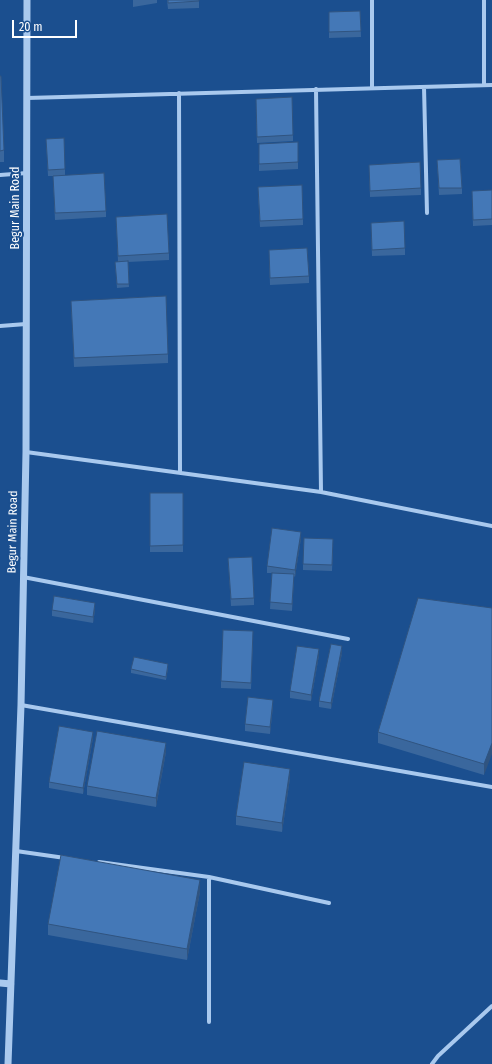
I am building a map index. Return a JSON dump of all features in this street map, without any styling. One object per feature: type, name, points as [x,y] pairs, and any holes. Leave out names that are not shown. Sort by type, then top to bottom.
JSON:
[{"type":"street","name":"Begur Main Road","points":[[8,1064],[21,705],[26,452],[27,0]]},
{"type":"street","points":[[372,0],[372,88]]},
{"type":"street","points":[[484,0],[484,85]]},
{"type":"street","points":[[27,98],[492,85]]},
{"type":"street","points":[[424,87],[427,213]]},
{"type":"street","points":[[316,89],[321,492]]},
{"type":"street","points":[[179,94],[180,473]]},
{"type":"street","points":[[0,175],[27,173]]},
{"type":"street","points":[[0,326],[26,324]]},
{"type":"street","points":[[26,452],[321,492],[492,526]]},
{"type":"street","points":[[23,577],[348,639]]},
{"type":"street","points":[[21,705],[492,787]]},
{"type":"street","points":[[16,851],[70,858]]},
{"type":"street","points":[[93,861],[208,877],[329,903]]},
{"type":"street","points":[[208,877],[209,1022]]},
{"type":"street","points":[[0,983],[11,984]]},
{"type":"street","points":[[432,1064],[438,1056],[492,1006]]},
{"type":"building","points":[[168,0],[199,0],[199,1],[168,3]]},
{"type":"building","points":[[360,11],[361,31],[329,32],[329,12]]},
{"type":"building","points":[[0,76],[4,150],[0,151]]},
{"type":"building","points":[[292,97],[293,135],[257,137],[256,99]]},
{"type":"building","points":[[64,138],[65,169],[48,170],[46,139]]},
{"type":"building","points":[[298,142],[298,162],[259,164],[259,144]]},
{"type":"building","points":[[460,159],[462,188],[439,188],[437,160]]},
{"type":"building","points":[[420,162],[421,188],[370,191],[369,165]]},
{"type":"building","points":[[104,173],[106,211],[55,213],[53,176]]},
{"type":"building","points":[[302,185],[303,219],[260,221],[258,187]]},
{"type":"building","points":[[492,190],[492,219],[473,220],[472,191]]},
{"type":"building","points":[[167,214],[169,253],[118,256],[116,217]]},
{"type":"building","points":[[404,221],[405,248],[372,250],[371,223]]},
{"type":"building","points":[[307,248],[309,276],[270,278],[269,250]]},
{"type":"building","points":[[128,261],[129,284],[117,284],[115,262]]},
{"type":"building","points":[[166,296],[168,354],[74,358],[71,301]]},
{"type":"building","points":[[150,493],[183,493],[183,545],[150,546]]},
{"type":"building","points":[[272,528],[301,532],[295,570],[267,566]]},
{"type":"building","points":[[304,538],[333,539],[332,565],[303,564]]},
{"type":"building","points":[[252,557],[254,598],[231,599],[228,558]]},
{"type":"building","points":[[272,573],[294,574],[292,604],[270,602]]},
{"type":"building","points":[[54,596],[95,603],[93,617],[52,610]]},
{"type":"building","points":[[418,598],[492,608],[492,743],[484,764],[378,732]]},
{"type":"building","points":[[223,630],[253,631],[251,683],[221,681]]},
{"type":"building","points":[[331,644],[342,646],[331,703],[319,701]]},
{"type":"building","points":[[297,646],[319,649],[311,695],[290,691]]},
{"type":"building","points":[[134,657],[168,664],[166,677],[131,669]]},
{"type":"building","points":[[248,697],[273,700],[270,727],[245,724]]},
{"type":"building","points":[[59,726],[93,732],[83,788],[49,782]]},
{"type":"building","points":[[97,731],[166,743],[156,798],[87,786]]},
{"type":"building","points":[[244,762],[290,769],[282,823],[236,816]]},
{"type":"building","points":[[61,855],[200,880],[187,949],[48,924]]}]
